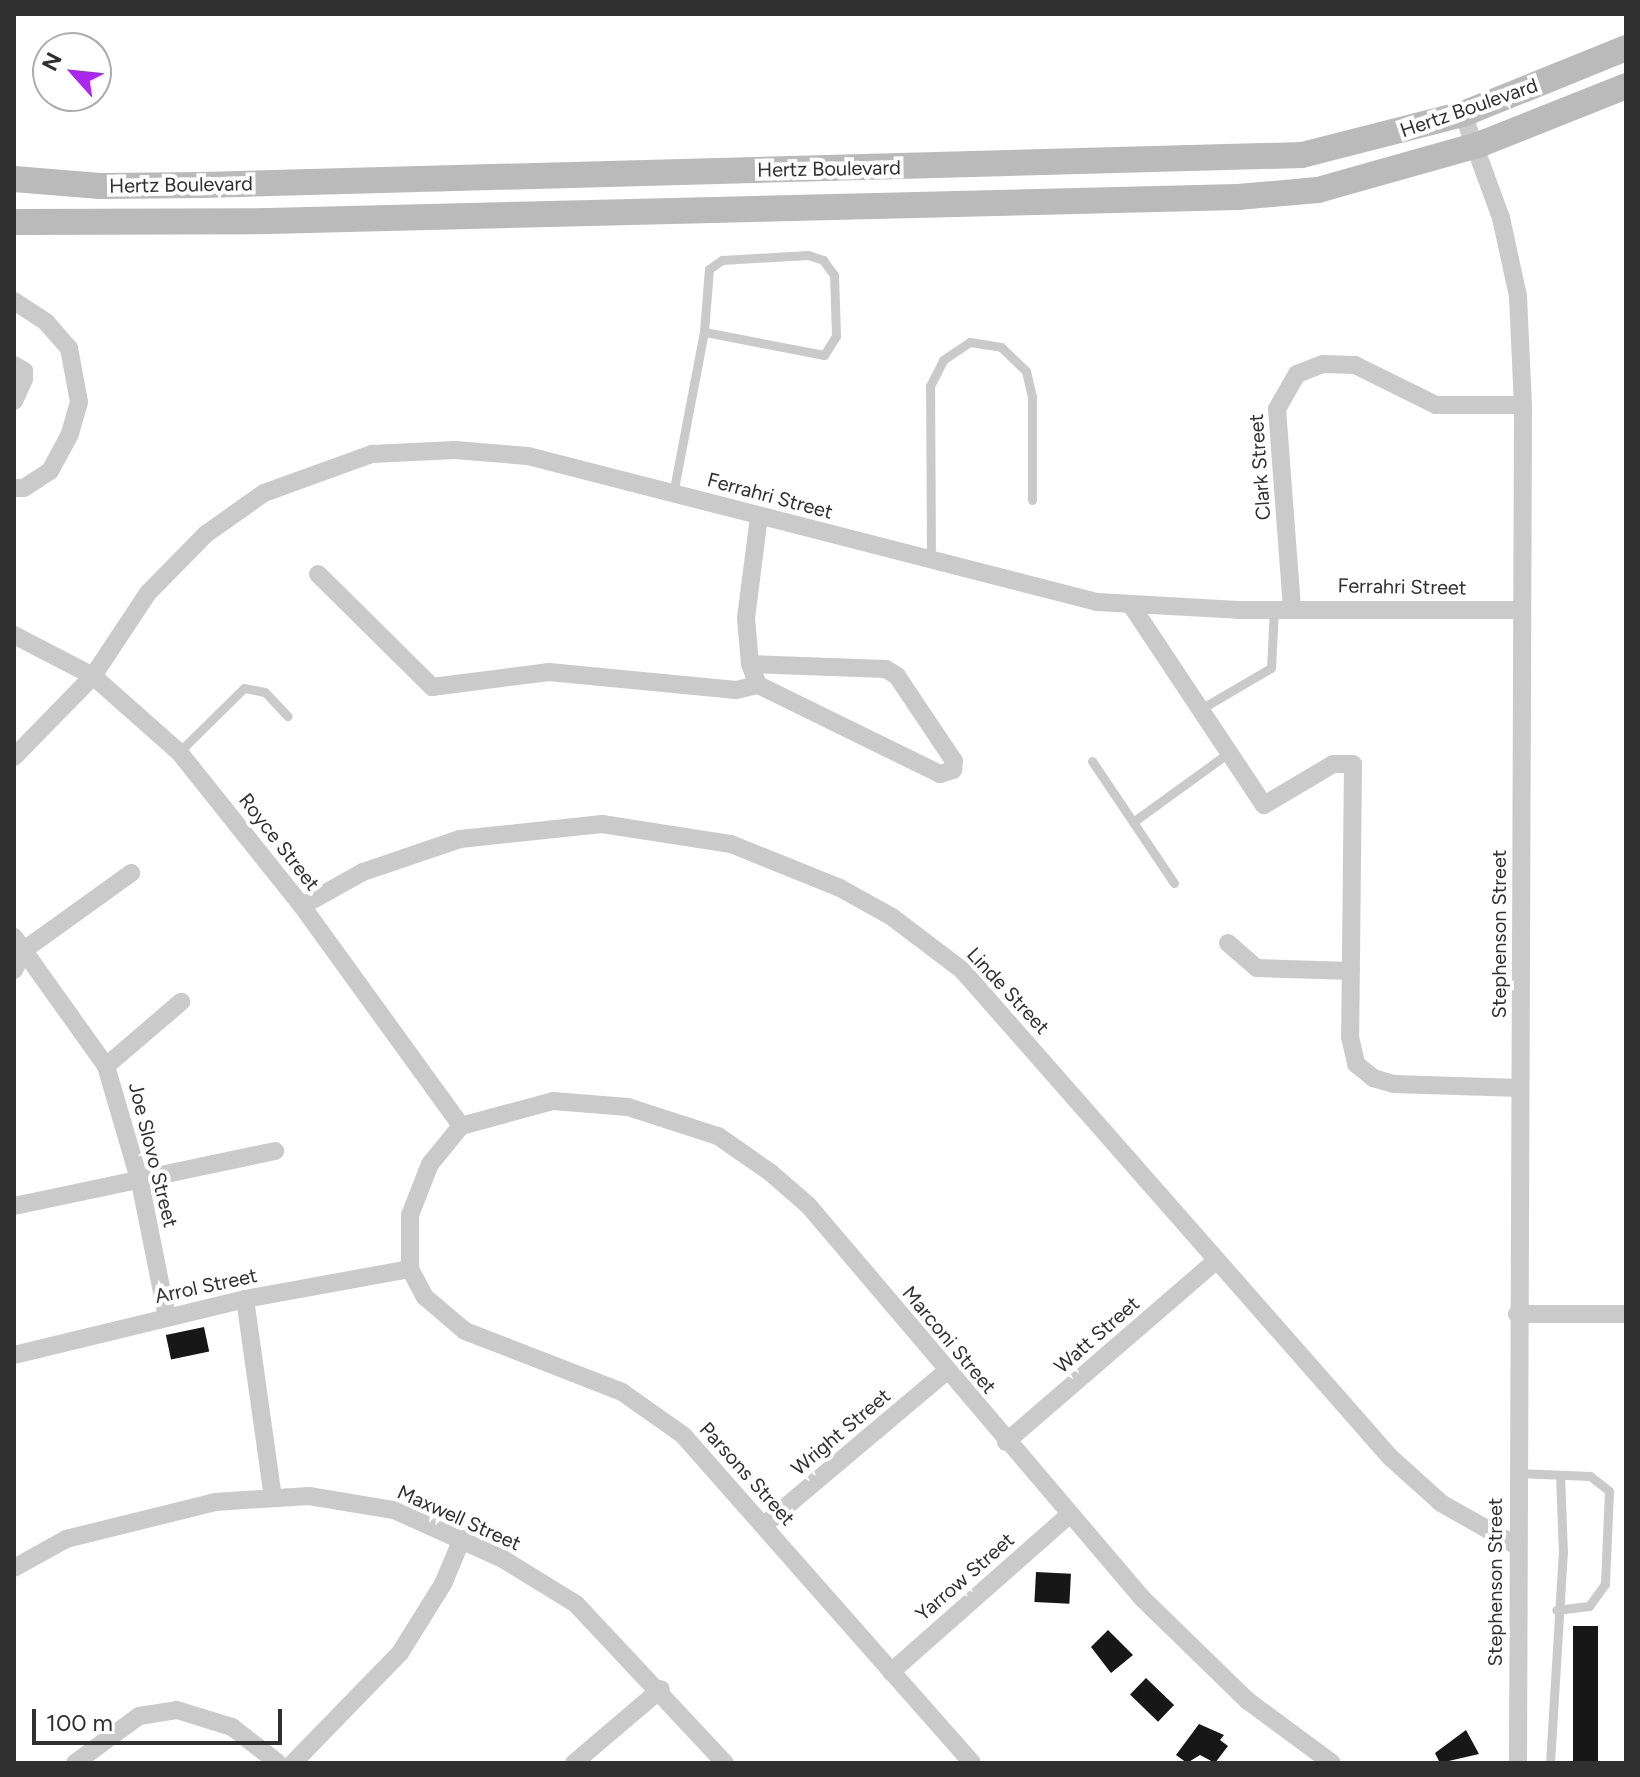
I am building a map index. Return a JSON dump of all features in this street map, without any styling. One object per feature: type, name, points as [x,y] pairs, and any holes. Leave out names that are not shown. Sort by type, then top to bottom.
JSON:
[{"type":"street","name":"Hertz Boulevard","points":[[14,179],[187,186],[1262,158],[1367,142],[1463,114],[1626,48]]},
{"type":"street","name":"Hertz Boulevard","points":[[14,222],[252,221],[1252,196],[1318,190],[1478,145],[1626,86]]},
{"type":"street","name":"Stephenson Street","points":[[1463,114],[1478,145],[1518,296],[1523,405],[1517,1314],[1518,1763]]},
{"type":"street","points":[[699,172],[699,208]]},
{"type":"street","points":[[14,301],[46,322],[69,348],[79,402],[70,434],[50,471],[24,488],[14,488]]},
{"type":"street","name":"Clark Street","points":[[1283,608],[1277,409],[1297,374],[1323,364],[1355,365],[1436,405],[1523,405]]},
{"type":"street","points":[[14,365],[24,371],[24,379],[14,401]]},
{"type":"street","name":"Ferrahri Street","points":[[14,757],[93,676],[148,593],[206,534],[264,493],[336,463],[413,451],[485,451],[528,456],[1063,596],[1131,605],[1522,610]]},
{"type":"street","points":[[758,685],[750,664],[748,576],[759,516]]},
{"type":"street","points":[[318,574],[432,687],[549,672],[736,690],[758,685],[940,774],[953,770],[946,749],[897,676],[886,669],[750,664]]},
{"type":"street","points":[[1131,605],[1227,754],[1264,805],[1333,764],[1342,760],[1353,764],[1351,1053],[1365,1073],[1394,1084],[1520,1088]]},
{"type":"street","name":"Royce Street","points":[[14,635],[93,676],[179,752],[302,906],[461,1126]]},
{"type":"street","name":"Linde Street","points":[[302,906],[363,872],[415,852],[527,829],[638,826],[731,844],[788,864],[892,917],[962,970],[1417,1485],[1517,1546]]},
{"type":"street","points":[[14,970],[19,944],[131,873]]},
{"type":"street","points":[[1228,943],[1257,968],[1351,971]]},
{"type":"street","name":"Joe Slovo Street","points":[[19,944],[106,1066],[140,1182],[167,1317]]},
{"type":"street","points":[[106,1066],[181,1002]]},
{"type":"street","name":"Marconi Street","points":[[461,1126],[516,1108],[575,1102],[666,1116],[718,1136],[808,1205],[1068,1516],[1205,1662],[1295,1739],[1332,1763]]},
{"type":"street","points":[[410,1269],[410,1215],[417,1190],[430,1164],[461,1126]]},
{"type":"street","points":[[14,1206],[140,1182],[275,1151]]},
{"type":"street","name":"Watt Street","points":[[1006,1442],[1216,1261]]},
{"type":"street","name":"Arrol Street","points":[[14,1355],[245,1299],[410,1269]]},
{"type":"street","name":"Parsons Street","points":[[410,1269],[425,1297],[465,1331],[622,1392],[650,1409],[712,1463],[972,1763]]},
{"type":"street","points":[[245,1299],[273,1497]]},
{"type":"street","points":[[1517,1314],[1626,1314]]},
{"type":"street","name":"Wright Street","points":[[764,1525],[946,1372]]},
{"type":"street","name":"Maxwell Street","points":[[14,1568],[66,1539],[129,1520],[215,1502],[273,1497],[369,1505],[462,1539],[576,1604],[661,1689],[725,1763]]},
{"type":"street","name":"Yarrow Street","points":[[891,1672],[1068,1516]]},
{"type":"street","points":[[293,1763],[400,1653],[443,1584],[462,1539]]},
{"type":"street","points":[[574,1763],[661,1689]]},
{"type":"street","points":[[75,1763],[139,1716],[177,1710],[232,1727],[278,1763]]},
{"type":"lane","points":[[673,494],[704,332],[705,279],[713,263],[808,255],[823,260],[834,275],[836,336],[824,355],[704,332]]},
{"type":"lane","points":[[931,560],[930,386],[943,360],[970,342],[1001,347],[1026,371],[1032,397],[1032,500]]},
{"type":"lane","points":[[1199,710],[1271,668],[1283,608]]},
{"type":"lane","points":[[179,752],[244,688],[265,692],[287,716]]},
{"type":"lane","points":[[1133,822],[1227,754]]},
{"type":"lane","points":[[1092,761],[1174,883]]},
{"type":"lane","points":[[1517,1473],[1590,1476],[1605,1485],[1610,1524],[1605,1584],[1589,1606],[1556,1610]]},
{"type":"lane","points":[[1550,1763],[1556,1610],[1563,1553],[1560,1475]]},
{"type":"building","points":[[204,1327],[209,1351],[171,1360],[166,1335]]},
{"type":"building","points":[[1036,1572],[1071,1574],[1069,1604],[1034,1602]]},
{"type":"building","points":[[1573,1626],[1598,1626],[1598,1763],[1573,1763]]},
{"type":"building","points":[[1108,1630],[1133,1655],[1111,1673],[1091,1647]]},
{"type":"building","points":[[1146,1678],[1174,1705],[1158,1722],[1130,1695]]},
{"type":"building","points":[[1199,1724],[1224,1735],[1220,1740],[1228,1746],[1215,1763],[1200,1755],[1187,1763],[1176,1755]]},
{"type":"building","points":[[1466,1730],[1479,1754],[1440,1763],[1435,1753]]}]
